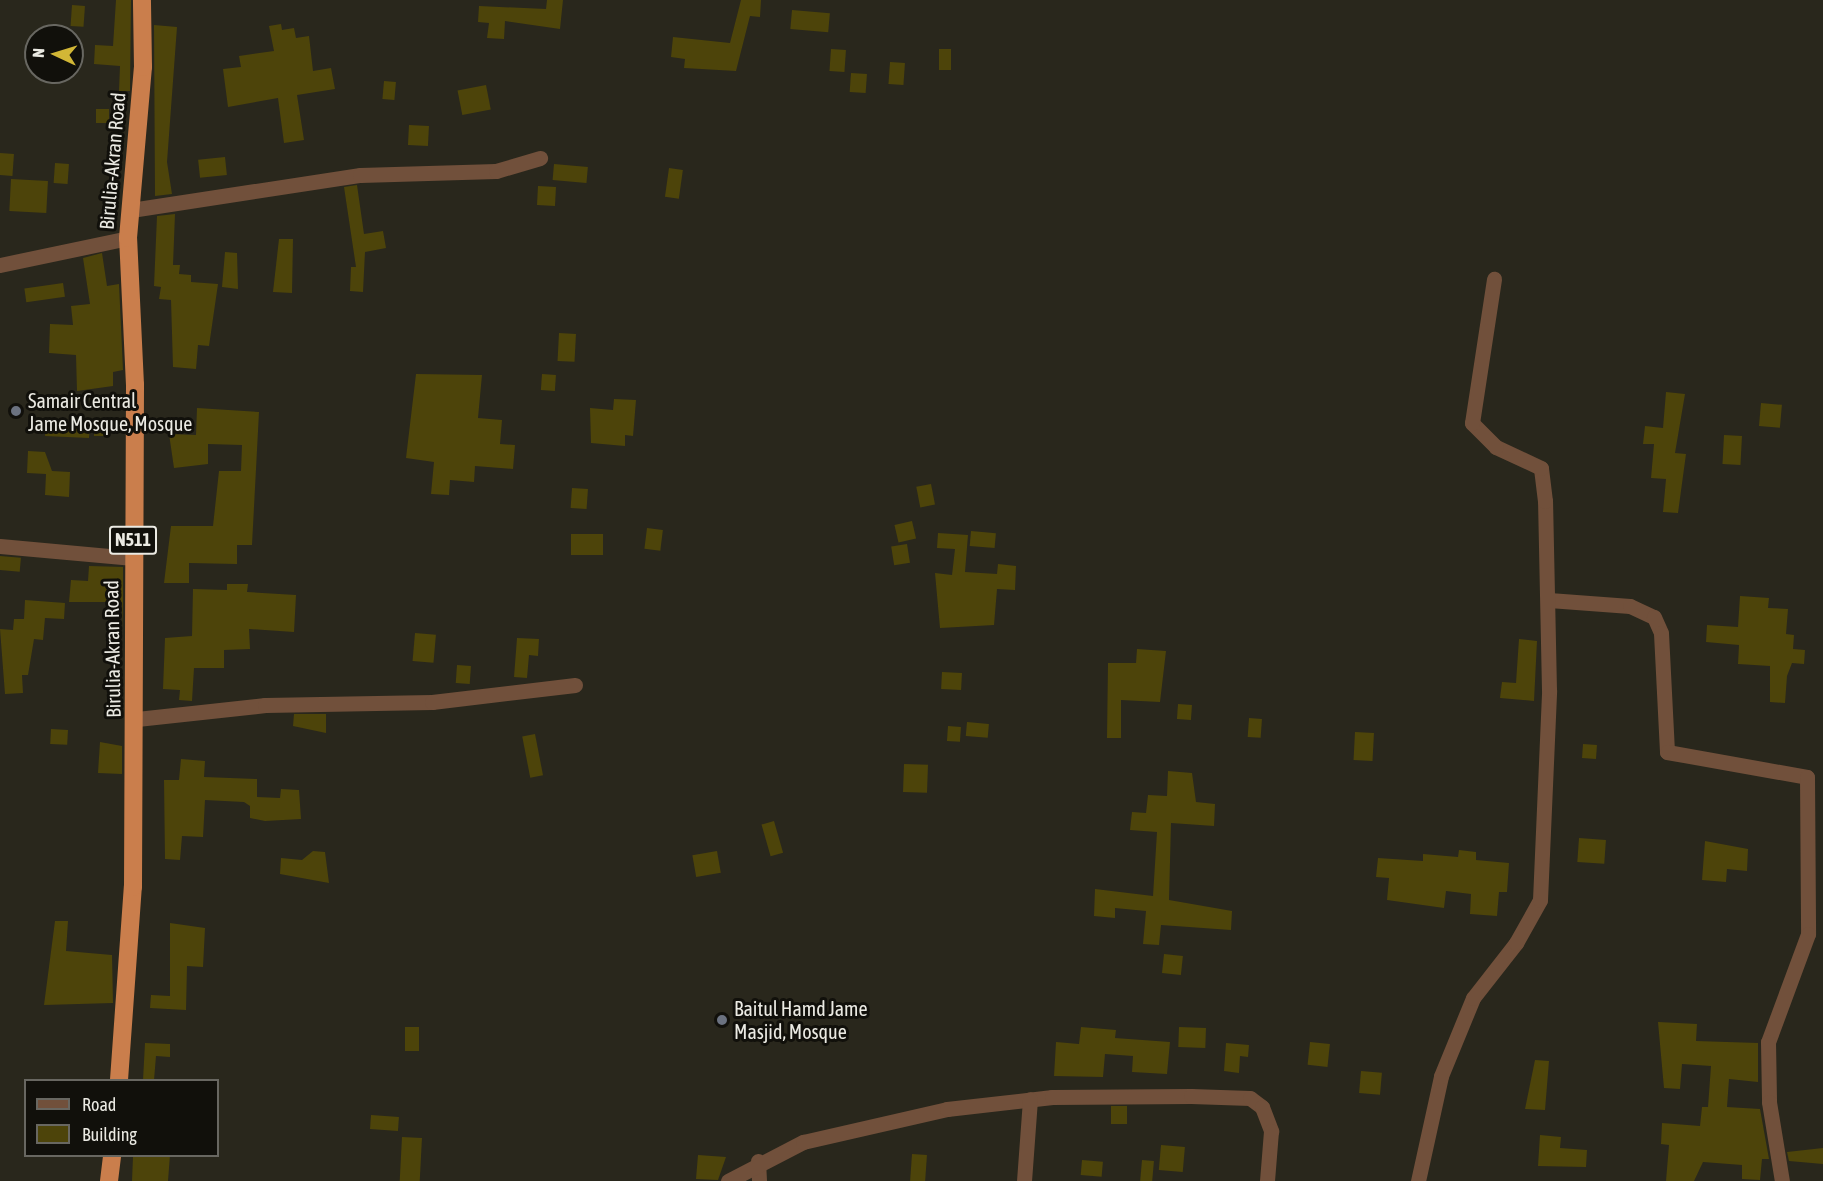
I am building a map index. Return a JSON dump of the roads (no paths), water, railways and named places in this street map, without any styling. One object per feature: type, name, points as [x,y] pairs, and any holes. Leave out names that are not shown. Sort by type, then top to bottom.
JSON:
[{"type":"highway","name":"Birulia-Akran Road","points":[[119,1079],[133,886],[137,719],[128,238],[143,67],[142,0]]},
{"type":"highway","points":[[109,1181],[112,1157]]},
{"type":"street","points":[[131,210],[360,175],[496,171],[540,158]]},
{"type":"street","points":[[0,265],[128,238]]},
{"type":"street","points":[[1418,1181],[1441,1076],[1473,998],[1516,943],[1540,900],[1549,600],[1541,468],[1496,447],[1472,423],[1494,279]]},
{"type":"street","points":[[0,546],[133,558]]},
{"type":"street","points":[[1549,600],[1630,606],[1654,617],[1661,633],[1667,752],[1807,777],[1817,881],[1808,934],[1768,1042],[1769,1102],[1782,1181]]},
{"type":"street","points":[[137,719],[265,705],[432,702],[574,685]]},
{"type":"street","points":[[728,1181],[758,1161],[848,1129],[1030,1099],[1250,1098],[1262,1107],[1271,1131],[1268,1181]]},
{"type":"street","points":[[1024,1181],[1030,1099]]},
{"type":"street","points":[[758,1161],[759,1181]]},
{"type":"place","name":"Samair Central Jame Mosque, Mosque","points":[[16,411]]},
{"type":"place","name":"Baitul Hamd Jame Masjid, Mosque","points":[[722,1020]]}]
